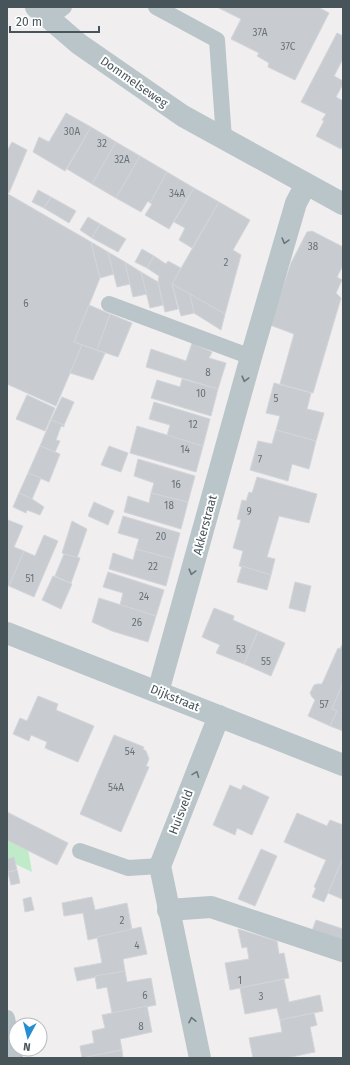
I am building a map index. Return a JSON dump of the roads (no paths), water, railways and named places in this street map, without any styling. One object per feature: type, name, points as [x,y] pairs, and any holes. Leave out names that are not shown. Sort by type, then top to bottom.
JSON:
[{"type":"street","name":"Dommelseweg","points":[[50,11],[79,44],[183,116],[343,204]]},
{"type":"street","name":"Akkerstraat","points":[[158,692],[251,357],[296,203],[306,184]]},
{"type":"street","name":"Dijkstraat","points":[[7,633],[343,765]]},
{"type":"street","name":"Huisveld","points":[[160,866],[218,716]]},
{"type":"street","points":[[160,866],[200,1058]]},
{"type":"street","points":[[168,910],[211,907],[343,951]]},
{"type":"lane","points":[[156,7],[217,40],[224,139]]},
{"type":"lane","points":[[109,304],[251,357]]},
{"type":"lane","points":[[80,851],[128,868],[160,866]]},
{"type":"lane","points":[[7,1018],[15,1058]]}]
